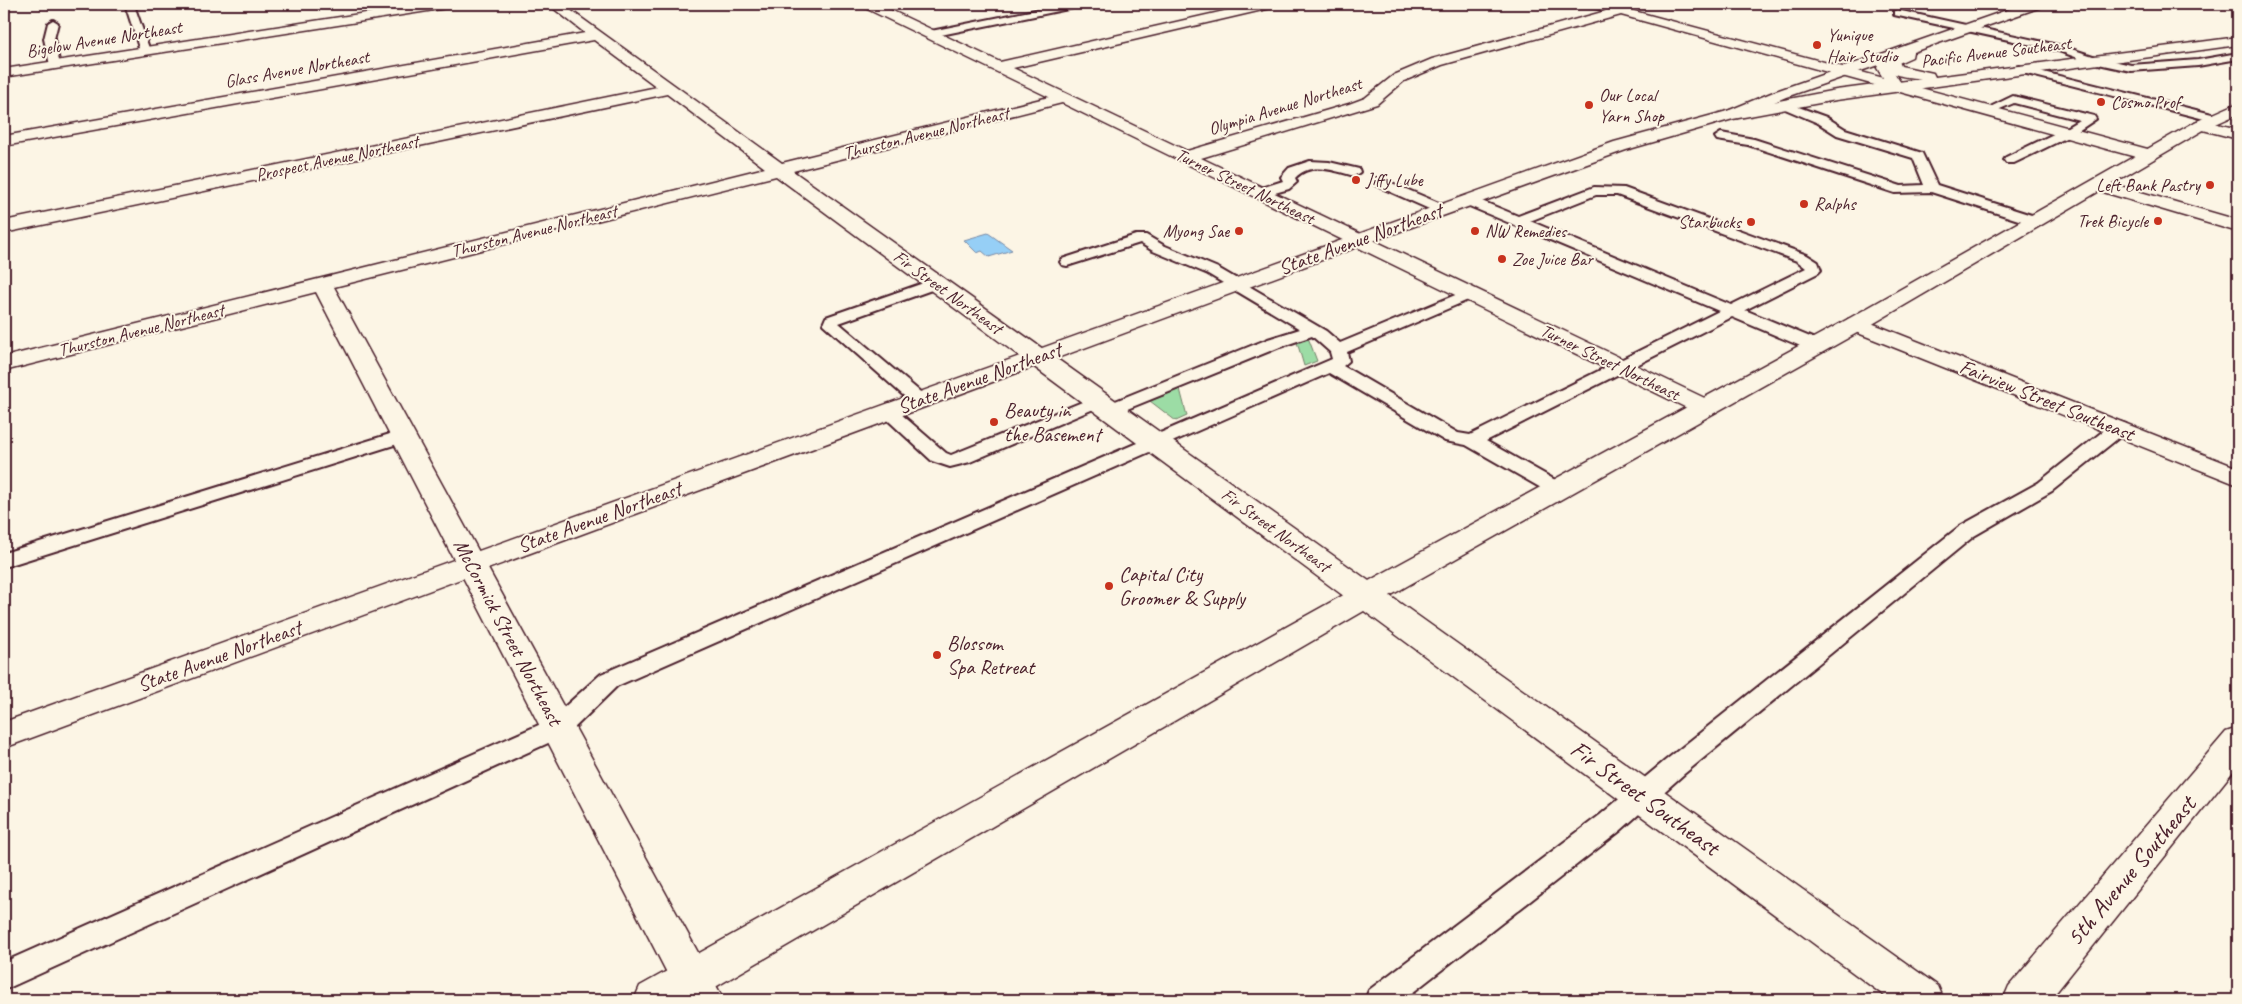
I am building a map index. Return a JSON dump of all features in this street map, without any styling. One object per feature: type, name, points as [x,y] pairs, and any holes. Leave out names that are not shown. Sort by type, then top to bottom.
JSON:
[{"type":"street","name":"Bigelow Avenue Northeast","points":[[4,73],[447,4]]},
{"type":"street","name":"Fir Street Northeast","points":[[554,4],[935,284],[1367,596]]},
{"type":"street","points":[[998,67],[1271,4]]},
{"type":"street","points":[[1594,4],[1846,71],[2149,155]]},
{"type":"street","name":"Olympia Avenue Northeast","points":[[1185,157],[1371,101],[1399,78],[1437,62],[1649,4]]},
{"type":"street","name":"State Avenue Northeast","points":[[1892,60],[2036,4]]},
{"type":"street","name":"Turner Street Northeast","points":[[876,5],[998,67],[1704,407]]},
{"type":"street","name":"State Avenue Northeast","points":[[4,735],[1441,209],[1620,146],[1726,126],[1781,94],[1924,42],[1964,31]]},
{"type":"street","name":"Glass Avenue Northeast","points":[[4,141],[596,35]]},
{"type":"street","name":"Pacific Avenue Southeast","points":[[1726,126],[1782,104],[1895,86],[2238,41]]},
{"type":"street","points":[[1895,86],[1884,68],[1886,63],[1892,60],[1896,70],[1928,76],[1999,72]]},
{"type":"street","name":"Prospect Avenue Northeast","points":[[4,227],[670,89]]},
{"type":"street","name":"Thurston Avenue Northeast","points":[[4,364],[1064,98]]},
{"type":"street","points":[[655,1000],[698,990],[1367,596],[1856,324],[2149,155],[2238,108]]},
{"type":"street","points":[[2209,122],[2238,134]]},
{"type":"street","points":[[2099,185],[2238,226]]},
{"type":"street","name":"McCormick Street Northeast","points":[[322,284],[698,990]]},
{"type":"street","name":"Fairview Street Southeast","points":[[1856,324],[2238,477]]},
{"type":"street","name":"Fir Street Southeast","points":[[1367,596],[1923,1000]]},
{"type":"street","name":"5th Avenue Southeast","points":[[2024,1000],[2238,741]]},
{"type":"lane","points":[[931,34],[1078,4]]},
{"type":"lane","points":[[129,5],[145,51]]},
{"type":"lane","points":[[1897,13],[1964,31],[2062,49],[2093,60],[2142,68],[2238,56]]},
{"type":"lane","points":[[53,24],[49,39],[55,65]]},
{"type":"lane","points":[[2206,45],[2238,56]]},
{"type":"lane","points":[[2019,70],[2209,122]]},
{"type":"lane","points":[[1988,111],[2013,99],[2090,119],[2068,132],[2010,160]]},
{"type":"lane","points":[[1782,104],[1822,120],[1841,132],[1918,156],[1932,188]]},
{"type":"lane","points":[[1726,126],[1750,142],[1900,190],[1932,188],[2036,221]]},
{"type":"lane","points":[[1260,193],[1284,186],[1290,182],[1288,177],[1291,173],[1301,168],[1320,164],[1338,165],[1354,172]]},
{"type":"lane","points":[[1380,182],[1441,209]]},
{"type":"lane","points":[[1472,441],[1813,270],[1813,265],[1802,258],[1619,191],[1594,192],[1519,221]]},
{"type":"lane","points":[[1467,200],[1816,346]]},
{"type":"lane","points":[[4,976],[559,727],[609,680],[1341,361],[1338,350],[1313,330],[1213,271],[1158,248],[1141,238],[1067,262]]},
{"type":"lane","points":[[919,400],[831,324],[832,320],[935,284]]},
{"type":"lane","points":[[1338,350],[1470,294]]},
{"type":"lane","points":[[887,411],[940,457],[950,461],[974,454],[1313,330]]},
{"type":"lane","points":[[1330,366],[1452,436],[1472,441],[1557,490]]},
{"type":"lane","points":[[1380,1000],[1610,823],[1641,795],[1967,531],[2044,487],[2119,428]]},
{"type":"lane","points":[[4,560],[403,436]]},
{"type":"green space","points":[[1306,338],[1309,340],[1317,361],[1304,366],[1297,342]]},
{"type":"green space","points":[[1180,389],[1187,416],[1176,421],[1150,401]]},
{"type":"water","points":[[988,233],[1012,250],[989,257],[982,251],[977,253],[964,240]]},
{"type":"place","name":"Yunique Hair Studio","points":[[1817,45]]},
{"type":"place","name":"Cosmo Prof","points":[[2101,102]]},
{"type":"place","name":"Our Local Yarn Shop","points":[[1589,105]]},
{"type":"place","name":"Jiffy Lube","points":[[1356,180]]},
{"type":"place","name":"Left Bank Pastry","points":[[2210,185]]},
{"type":"place","name":"Ralphs","points":[[1804,204]]},
{"type":"place","name":"Trek Bicycle","points":[[2158,221]]},
{"type":"place","name":"Starbucks","points":[[1751,222]]},
{"type":"place","name":"Myong Sae","points":[[1239,231]]},
{"type":"place","name":"NW Remedies","points":[[1475,231]]},
{"type":"place","name":"Zoe Juice Bar","points":[[1502,259]]},
{"type":"place","name":"Beauty in the Basement","points":[[994,422]]},
{"type":"place","name":"Capital City Groomer & Supply","points":[[1109,586]]},
{"type":"place","name":"Blossom Spa Retreat","points":[[937,655]]}]
